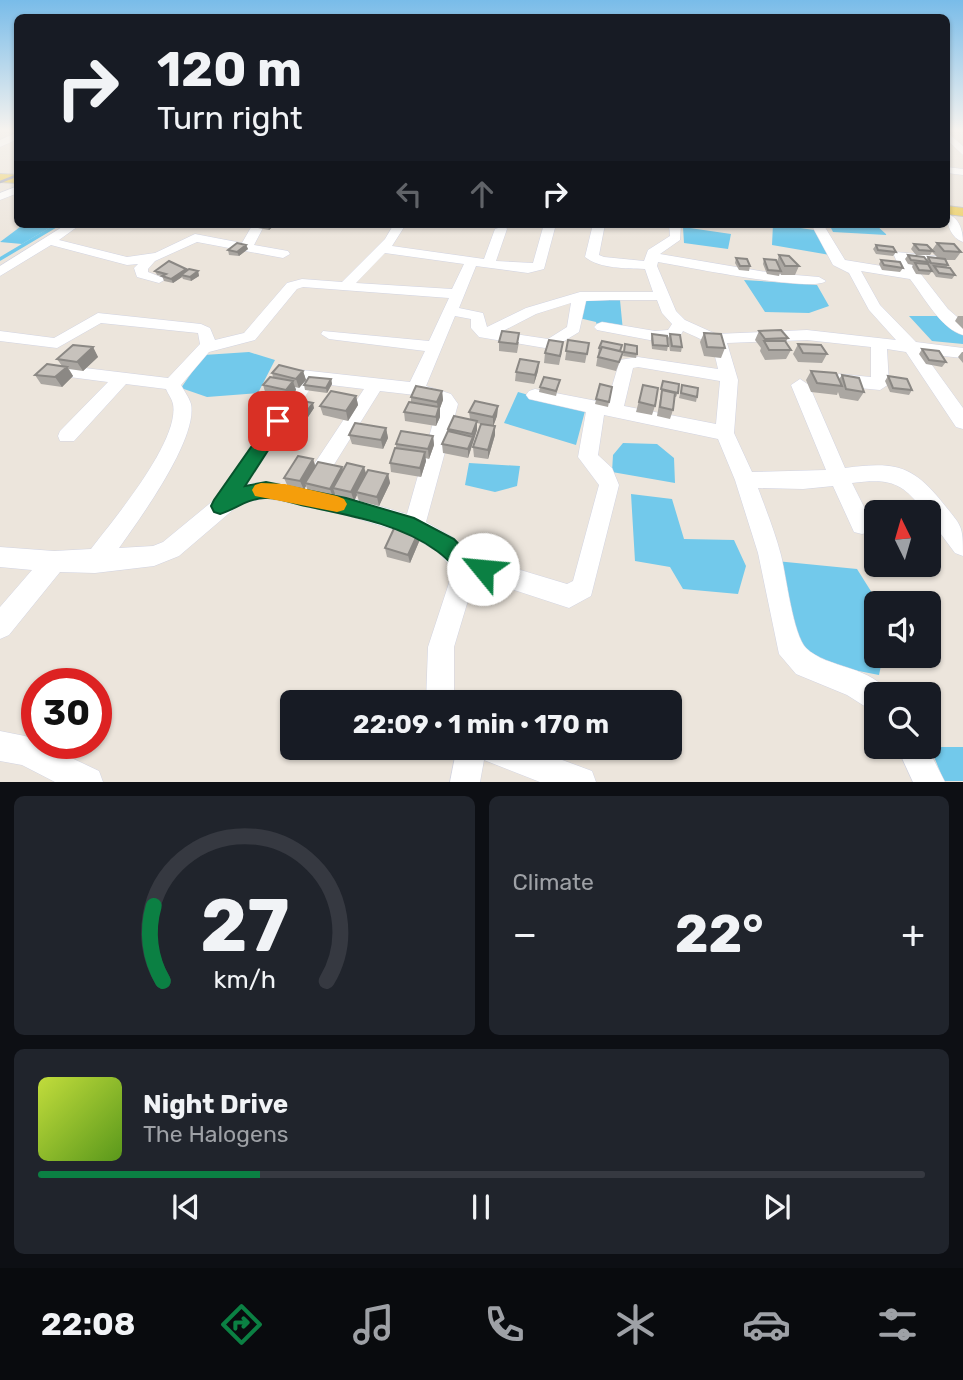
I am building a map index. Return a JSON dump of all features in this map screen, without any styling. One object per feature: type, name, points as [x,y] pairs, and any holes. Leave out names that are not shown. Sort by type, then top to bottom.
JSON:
[{"type":"street","points":[[950,221],[963,237]]},
{"type":"street","points":[[0,272],[69,228]]},
{"type":"street","points":[[247,246],[258,228]]},
{"type":"street","points":[[345,286],[382,249],[397,228]]},
{"type":"street","points":[[382,249],[521,269],[539,265],[549,228]]},
{"type":"street","points":[[597,228],[592,257],[601,261],[651,261],[819,281]]},
{"type":"street","points":[[675,228],[676,237],[656,248],[651,261],[669,313],[680,323],[715,339],[722,348],[728,376],[725,433],[745,480],[769,553],[780,617],[793,655],[808,667],[864,690]]},
{"type":"street","points":[[819,228],[840,263],[854,270],[881,316],[911,347],[963,422]]},
{"type":"street","points":[[416,389],[458,294],[501,229]]},
{"type":"street","points":[[159,279],[142,274],[141,268],[149,260],[190,238],[283,254]]},
{"type":"street","points":[[49,241],[105,258],[149,260]]},
{"type":"street","points":[[909,274],[901,255],[944,261]]},
{"type":"street","points":[[840,263],[909,274],[918,278],[943,312],[963,330]]},
{"type":"street","points":[[172,384],[194,354],[209,346],[249,337],[297,284],[458,294]]},
{"type":"street","points":[[485,334],[533,308],[580,296],[661,296]]},
{"type":"street","points":[[452,311],[478,316],[479,328],[485,334],[555,343],[562,335],[574,329],[580,296]]},
{"type":"street","points":[[0,336],[57,343],[98,318],[201,329],[205,331],[209,346]]},
{"type":"street","points":[[602,327],[663,336],[673,335],[680,323]]},
{"type":"street","points":[[329,334],[435,347]]},
{"type":"street","points":[[715,339],[789,334],[963,353]]},
{"type":"street","points":[[832,380],[880,384],[879,344]]},
{"type":"street","points":[[0,557],[54,562],[95,562],[154,556],[172,549],[235,495],[266,489],[303,496],[414,526],[446,545],[463,563],[569,596],[579,593],[583,588],[609,485],[605,474],[587,457],[626,364],[638,362],[728,376]]},
{"type":"street","points":[[68,372],[172,384]]},
{"type":"street","points":[[283,374],[416,389],[445,398],[449,404],[414,526]]},
{"type":"street","points":[[220,506],[309,377]]},
{"type":"street","points":[[67,436],[122,378]]},
{"type":"street","points":[[95,562],[162,462],[177,428],[183,406],[172,384]]},
{"type":"street","points":[[303,496],[376,384]]},
{"type":"street","points":[[800,385],[838,478],[862,525]]},
{"type":"street","points":[[535,395],[725,433]]},
{"type":"street","points":[[745,480],[803,481],[877,472],[906,479],[934,505],[963,546]]},
{"type":"street","points":[[0,626],[54,562]]},
{"type":"street","points":[[440,690],[441,647],[463,577],[463,563]]},
{"type":"street","points":[[0,746],[25,751],[88,782]]},
{"type":"street","points":[[918,759],[930,782]]},
{"type":"street","points":[[465,782],[469,760]]},
{"type":"street","points":[[522,760],[581,782]]},
{"type":"water","points":[[19,228],[49,228],[22,244],[0,242]]},
{"type":"water","points":[[683,228],[731,234],[728,249],[684,243]]},
{"type":"water","points":[[773,228],[814,230],[830,255],[772,245]]},
{"type":"water","points":[[831,228],[879,228],[887,235],[833,232]]},
{"type":"water","points":[[744,280],[817,285],[829,306],[809,313],[765,312]]},
{"type":"water","points":[[582,297],[620,300],[623,331],[598,328],[596,322],[579,318]]},
{"type":"water","points":[[909,316],[944,316],[963,335],[963,344],[932,341]]},
{"type":"water","points":[[249,352],[275,360],[258,393],[207,397],[181,388],[204,355]]},
{"type":"water","points":[[518,392],[585,411],[576,445],[504,423]]},
{"type":"water","points":[[623,443],[657,444],[674,458],[675,483],[612,472],[613,455]]},
{"type":"water","points":[[469,463],[520,466],[517,486],[495,492],[465,485]]},
{"type":"water","points":[[631,494],[672,499],[684,539],[734,540],[746,566],[738,594],[683,589],[670,567],[635,561]]},
{"type":"water","points":[[776,561],[857,569],[871,591],[864,591],[864,668],[880,668],[879,675],[803,660]]},
{"type":"water","points":[[941,747],[963,747],[963,781],[944,781],[935,759],[941,759]]},
{"type":"building","points":[[237,243],[246,245],[237,252],[228,250]]},
{"type":"building","points":[[937,243],[954,244],[961,252],[944,251]]},
{"type":"building","points":[[914,244],[927,245],[933,251],[919,250]]},
{"type":"building","points":[[876,245],[893,247],[896,252],[878,250]]},
{"type":"building","points":[[779,255],[789,256],[799,266],[785,266]]},
{"type":"building","points":[[908,255],[924,257],[928,262],[911,260]]},
{"type":"building","points":[[928,257],[945,259],[948,265],[931,263]]},
{"type":"building","points":[[736,258],[747,259],[750,266],[740,266]]},
{"type":"building","points":[[764,259],[776,260],[781,271],[768,270]]},
{"type":"building","points":[[881,260],[900,262],[903,268],[884,265]]},
{"type":"building","points":[[169,261],[186,269],[171,279],[162,276],[166,274],[155,271]]},
{"type":"building","points":[[915,263],[928,264],[932,271],[919,270]]},
{"type":"building","points":[[934,266],[950,268],[955,275],[939,273]]},
{"type":"building","points":[[189,269],[198,271],[190,277],[181,275]]},
{"type":"building","points":[[781,330],[788,338],[765,339],[759,331]]},
{"type":"building","points":[[502,331],[519,333],[517,344],[499,342]]},
{"type":"building","points":[[704,333],[721,334],[725,348],[707,347]]},
{"type":"building","points":[[652,334],[667,336],[668,346],[653,345]]},
{"type":"building","points":[[670,334],[680,335],[682,347],[672,346]]},
{"type":"building","points":[[549,340],[563,342],[560,356],[545,353]]},
{"type":"building","points":[[568,340],[589,343],[587,354],[566,351]]},
{"type":"building","points":[[602,341],[622,345],[620,351],[599,348]]},
{"type":"building","points":[[764,341],[785,341],[791,350],[769,350]]},
{"type":"building","points":[[625,344],[637,346],[637,354],[624,352]]},
{"type":"building","points":[[798,344],[821,345],[827,354],[803,353]]},
{"type":"building","points":[[73,345],[93,347],[77,362],[57,359]]},
{"type":"building","points":[[602,347],[623,352],[619,362],[598,357]]},
{"type":"building","points":[[922,349],[939,351],[946,362],[929,360]]},
{"type":"building","points":[[520,359],[539,362],[535,375],[516,372]]},
{"type":"building","points":[[47,364],[67,367],[55,377],[35,375]]},
{"type":"building","points":[[279,365],[303,371],[296,379],[272,373]]},
{"type":"building","points":[[811,371],[836,373],[842,386],[817,383]]},
{"type":"building","points":[[842,375],[859,378],[864,392],[846,389]]},
{"type":"building","points":[[888,376],[907,379],[912,390],[893,388]]},
{"type":"building","points":[[270,377],[293,381],[286,390],[263,385]]},
{"type":"building","points":[[309,377],[331,379],[326,388],[304,385]]},
{"type":"building","points":[[544,377],[560,380],[556,391],[540,387]]},
{"type":"building","points":[[663,381],[679,384],[678,393],[661,389]]},
{"type":"building","points":[[600,384],[612,387],[609,402],[596,399]]},
{"type":"building","points":[[643,385],[658,388],[655,406],[639,402]]},
{"type":"building","points":[[682,385],[698,388],[697,397],[681,393]]},
{"type":"building","points":[[416,386],[442,391],[437,402],[411,397]]},
{"type":"building","points":[[662,390],[675,393],[673,410],[660,407]]},
{"type":"building","points":[[331,391],[356,396],[346,411],[320,406]]},
{"type":"building","points":[[292,399],[313,403],[306,412],[285,408]]},
{"type":"building","points":[[475,401],[498,406],[493,417],[469,412]]},
{"type":"building","points":[[409,402],[439,407],[436,417],[404,412]]},
{"type":"building","points":[[454,416],[477,421],[472,434],[448,429]]},
{"type":"building","points":[[355,423],[386,428],[381,440],[349,435]]},
{"type":"building","points":[[481,424],[495,426],[488,450],[473,447]]},
{"type":"building","points":[[401,431],[433,436],[428,449],[396,444]]},
{"type":"building","points":[[448,431],[473,437],[468,449],[442,444]]},
{"type":"building","points":[[395,448],[425,452],[420,468],[390,463]]},
{"type":"building","points":[[298,456],[313,459],[300,481],[284,478]]},
{"type":"building","points":[[318,462],[342,467],[330,489],[305,483]]},
{"type":"building","points":[[347,463],[364,467],[351,492],[333,488]]},
{"type":"building","points":[[368,470],[388,474],[377,497],[356,492]]},
{"type":"building","points":[[397,522],[420,529],[408,555],[385,548]]},
{"type":"waterway","points":[[0,259],[52,228]]},
{"type":"railway","points":[[0,182],[14,177]]},
{"type":"slow traffic","points":[[261,490],[285,492],[337,504]]},
{"type":"route","points":[[278,421],[220,506],[235,495],[266,489],[346,506],[414,526],[446,545],[463,563],[483,569]]}]
